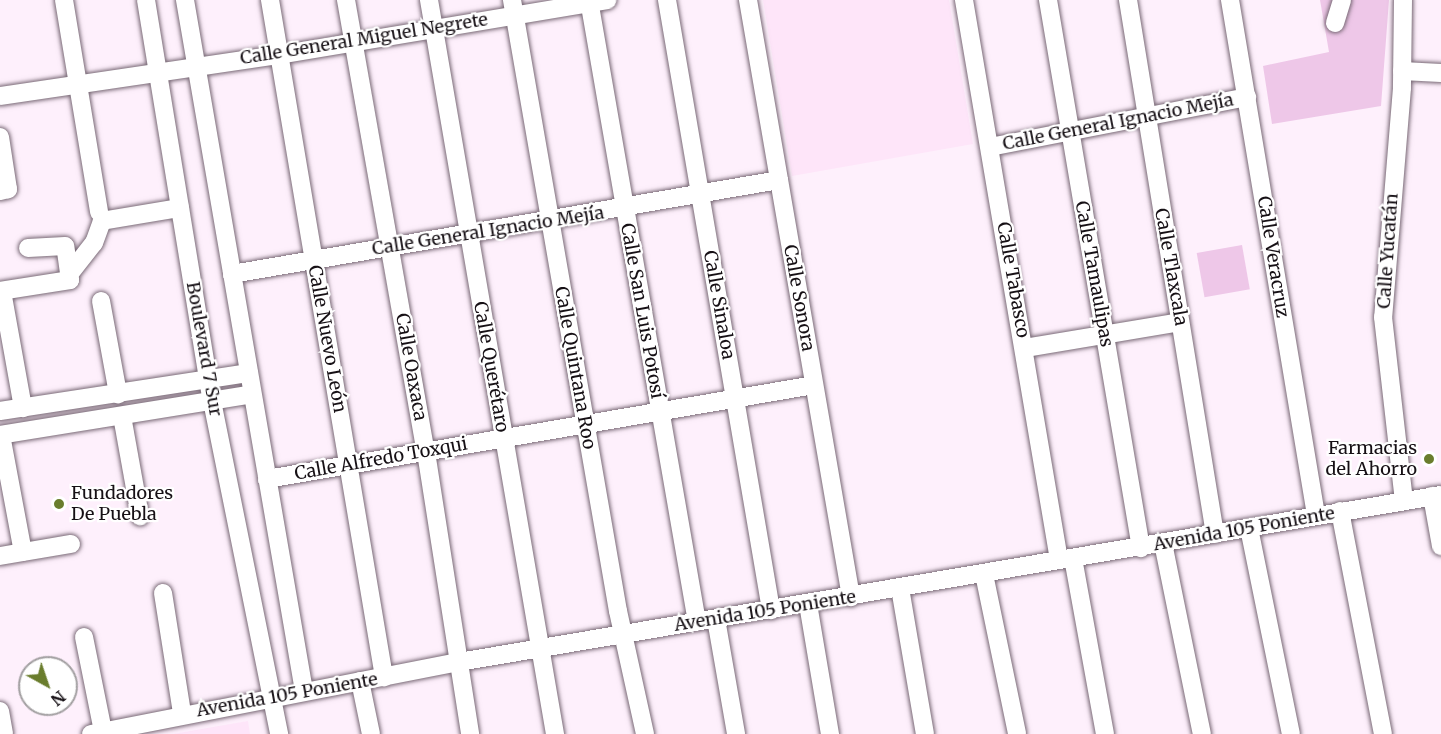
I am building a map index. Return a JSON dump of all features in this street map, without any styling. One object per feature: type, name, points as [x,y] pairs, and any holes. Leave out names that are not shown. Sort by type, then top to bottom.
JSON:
[{"type":"street","points":[[64,0],[99,212]]},
{"type":"street","name":"Boulevard 7 Sur","points":[[146,0],[208,379],[279,734]]},
{"type":"street","points":[[185,0],[304,691]]},
{"type":"street","name":"Calle Nuevo León","points":[[270,0],[384,677]]},
{"type":"street","name":"Calle Oaxaca","points":[[346,0],[426,452],[470,734]]},
{"type":"street","name":"Calle Querétaro","points":[[429,0],[538,651],[555,734]]},
{"type":"street","name":"Calle Sinaloa","points":[[667,0],[771,610]]},
{"type":"street","name":"Calle Sonora","points":[[748,0],[851,597]]},
{"type":"street","name":"Calle Tabasco","points":[[964,0],[1025,348],[1066,559]]},
{"type":"street","name":"Calle Tamaulipas","points":[[1048,0],[1141,548]]},
{"type":"street","name":"Calle Tlaxcala","points":[[1128,0],[1215,534]]},
{"type":"street","name":"Calle Veracruz","points":[[1230,0],[1316,515]]},
{"type":"street","points":[[1335,23],[1342,0]]},
{"type":"street","name":"Calle Yucatán","points":[[1403,0],[1402,71],[1383,317],[1404,501]]},
{"type":"street","name":"Calle General Miguel Negrete","points":[[0,96],[158,70],[279,55],[354,42],[433,28],[513,7],[595,1]]},
{"type":"street","name":"Calle San Luis Potosí","points":[[595,1],[625,208],[697,622]]},
{"type":"street","name":"Calle Quintana Roo","points":[[513,7],[623,635],[645,734]]},
{"type":"street","points":[[1402,71],[1441,73]]},
{"type":"street","name":"Calle General Ignacio Mejía","points":[[990,147],[1247,97]]},
{"type":"street","points":[[0,137],[4,190]]},
{"type":"street","name":"Calle General Ignacio Mejía","points":[[232,274],[779,180]]},
{"type":"street","points":[[22,408],[1,291],[70,276],[94,243],[102,220],[180,208]]},
{"type":"street","points":[[28,248],[65,246],[70,276]]},
{"type":"street","points":[[101,301],[118,394]]},
{"type":"street","points":[[1025,348],[1180,322]]},
{"type":"street","points":[[0,411],[249,373]]},
{"type":"street","name":"Calle Alfredo Toxqui","points":[[267,479],[814,385]]},
{"type":"street","points":[[23,552],[0,435],[252,394]]},
{"type":"street","points":[[73,401],[77,423]]},
{"type":"street","points":[[122,416],[140,516]]},
{"type":"street","points":[[1437,496],[1441,546]]},
{"type":"street","name":"Avenida 105 Poniente","points":[[97,733],[182,713],[459,662],[538,651],[697,622],[1141,548],[1316,515],[1437,496]]},
{"type":"street","points":[[1340,511],[1383,734]]},
{"type":"street","points":[[1249,528],[1291,734]]},
{"type":"street","points":[[1163,543],[1202,734]]},
{"type":"street","points":[[0,556],[71,544]]},
{"type":"street","points":[[1066,559],[1106,734]]},
{"type":"street","points":[[984,574],[1017,734]]},
{"type":"street","points":[[900,588],[925,734]]},
{"type":"street","points":[[163,593],[182,713]]},
{"type":"street","points":[[808,604],[830,734]]},
{"type":"street","points":[[716,619],[736,734]]},
{"type":"street","points":[[84,637],[97,733]]},
{"type":"street","points":[[360,681],[370,734]]},
{"type":"street","points":[[0,711],[4,734]]},
{"type":"shaded area","points":[[763,0],[949,0],[973,144],[792,176]]},
{"type":"shaded area","points":[[1320,0],[1389,0],[1381,106],[1272,124],[1263,66],[1329,52]]},
{"type":"shaded area","points":[[1242,245],[1250,289],[1205,297],[1197,253]]},
{"type":"shaded area","points":[[248,721],[250,734],[173,734]]},
{"type":"place","name":"Farmacias del Ahorro","points":[[1429,459]]},
{"type":"place","name":"Fundadores De Puebla","points":[[59,504]]}]
